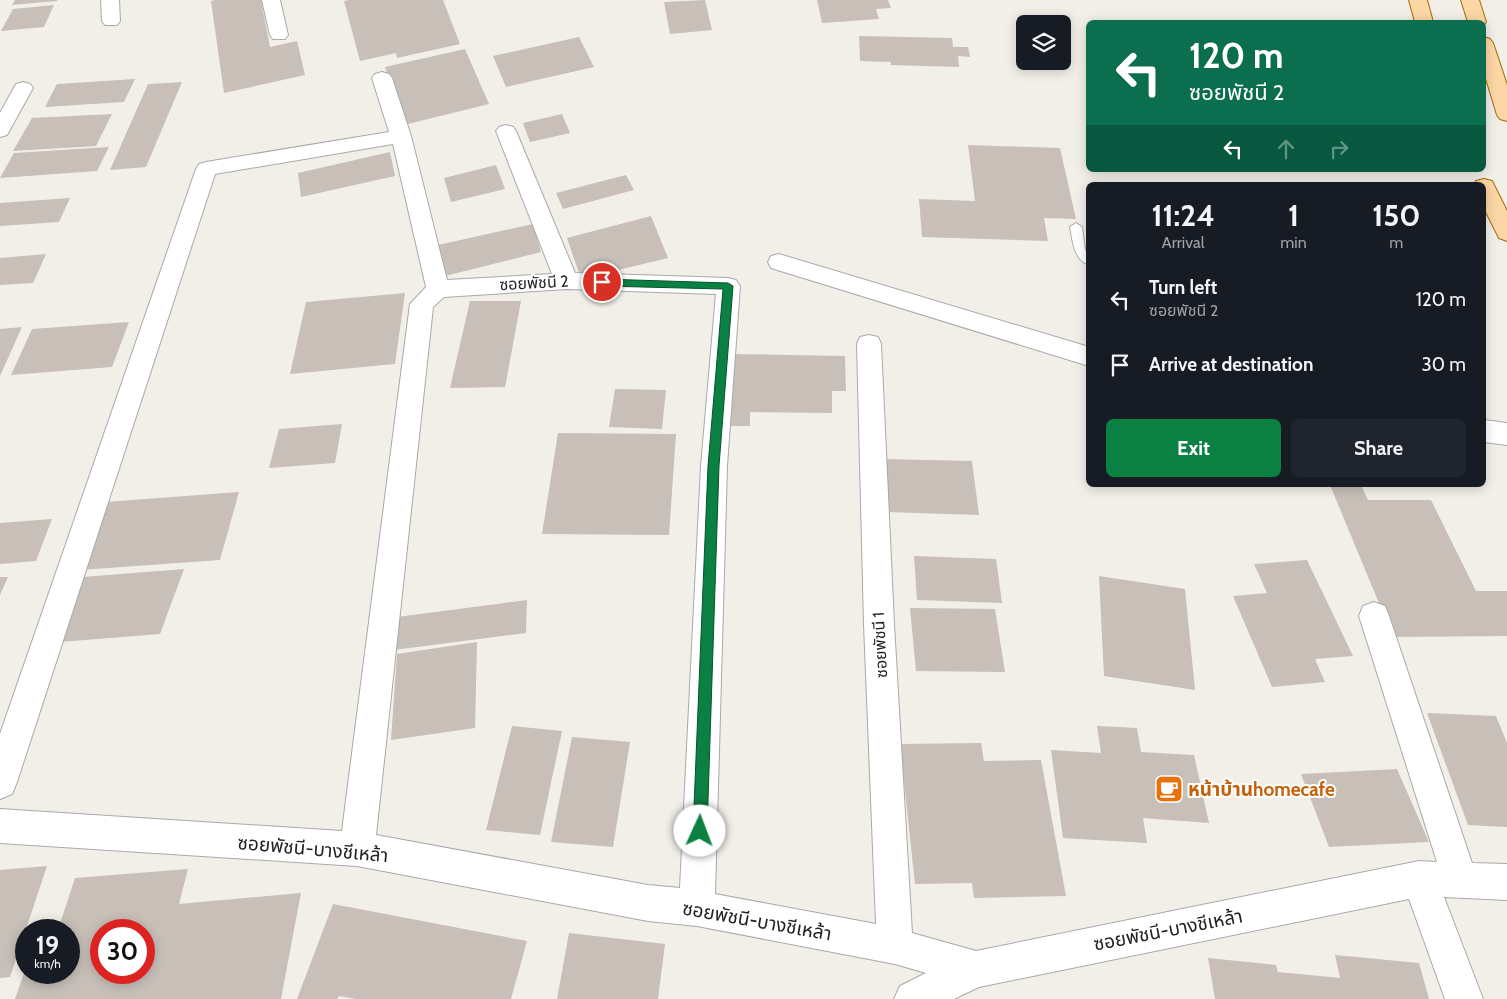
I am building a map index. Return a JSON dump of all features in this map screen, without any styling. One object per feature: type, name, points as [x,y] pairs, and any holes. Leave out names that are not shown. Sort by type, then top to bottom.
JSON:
[{"type":"main road","points":[[1418,0],[1423,20]]},
{"type":"main road","points":[[1470,0],[1476,20]]},
{"type":"main road","points":[[1486,50],[1507,115]]},
{"type":"main road","points":[[1486,192],[1507,233]]},
{"type":"street","points":[[110,0],[112,21]]},
{"type":"street","points":[[271,0],[279,34]]},
{"type":"street","points":[[357,850],[422,304],[438,289],[401,136],[382,78]]},
{"type":"street","points":[[0,131],[24,88]]},
{"type":"street","points":[[506,131],[567,281]]},
{"type":"street","points":[[0,782],[206,169],[401,136]]},
{"type":"street","points":[[780,262],[1086,356]]},
{"type":"street","name":"ซอยพัชนี 2","points":[[438,289],[567,281],[728,286],[714,466],[697,908]]},
{"type":"street","name":"ซอยพัชนี 1","points":[[869,344],[879,624],[895,946]]},
{"type":"street","points":[[1486,431],[1507,434]]},
{"type":"street","points":[[1374,616],[1460,879]]},
{"type":"street","name":"ซอยพัชนี-บางชีเหล้า","points":[[0,826],[357,850],[648,903],[697,908],[895,946],[976,969],[1419,879],[1507,882]]},
{"type":"street","points":[[1419,879],[1464,999]]},
{"type":"street","points":[[913,999],[976,969]]},
{"type":"lane","points":[[1076,227],[1080,251],[1086,258]]},
{"type":"building","points":[[15,0],[57,0],[57,1],[12,5]]},
{"type":"building","points":[[261,0],[270,47],[297,41],[305,75],[224,93],[211,1]]},
{"type":"building","points":[[443,0],[460,44],[397,58],[396,53],[360,61],[344,1]]},
{"type":"building","points":[[705,0],[712,30],[670,34],[664,2]]},
{"type":"building","points":[[817,0],[888,0],[891,8],[876,9],[879,19],[822,23]]},
{"type":"building","points":[[54,5],[44,27],[1,31],[13,9]]},
{"type":"building","points":[[859,36],[952,38],[953,47],[968,47],[970,57],[958,56],[959,67],[891,65],[891,62],[860,61]]},
{"type":"building","points":[[579,37],[594,67],[506,87],[493,56]]},
{"type":"building","points":[[465,49],[489,104],[404,125],[385,67]]},
{"type":"building","points":[[135,79],[124,102],[45,107],[57,84]]},
{"type":"building","points":[[182,82],[146,167],[110,170],[148,84]]},
{"type":"building","points":[[112,114],[96,146],[13,151],[32,118]]},
{"type":"building","points":[[562,114],[570,133],[530,142],[523,123]]},
{"type":"building","points":[[968,145],[1060,148],[1076,219],[1044,218],[1048,241],[922,237],[919,199],[975,201]]},
{"type":"building","points":[[109,147],[97,171],[0,178],[14,153]]},
{"type":"building","points":[[390,152],[395,176],[301,197],[298,173]]},
{"type":"building","points":[[496,165],[505,189],[451,202],[444,178]]},
{"type":"building","points":[[626,175],[634,190],[563,209],[556,193]]},
{"type":"building","points":[[70,198],[59,222],[0,226],[0,203]]},
{"type":"building","points":[[651,216],[668,258],[581,279],[567,238]]},
{"type":"building","points":[[533,224],[541,252],[445,276],[438,245]]},
{"type":"building","points":[[46,254],[33,283],[0,285],[0,258]]},
{"type":"building","points":[[405,293],[395,364],[290,374],[306,302]]},
{"type":"building","points":[[470,301],[521,301],[505,387],[450,388]]},
{"type":"building","points":[[129,322],[112,367],[11,375],[32,329]]},
{"type":"building","points":[[22,327],[0,376],[0,329]]},
{"type":"building","points":[[729,354],[845,356],[846,391],[832,391],[832,413],[750,412],[750,426],[725,426]]},
{"type":"building","points":[[615,389],[666,390],[662,429],[609,427]]},
{"type":"building","points":[[342,424],[335,463],[269,468],[279,429]]},
{"type":"building","points":[[558,433],[676,434],[669,535],[542,534]]},
{"type":"building","points":[[883,459],[972,461],[979,515],[886,512]]},
{"type":"building","points":[[1331,487],[1362,487],[1368,500],[1431,500],[1476,591],[1507,591],[1507,636],[1393,637]]},
{"type":"building","points":[[239,492],[220,560],[80,570],[105,502]]},
{"type":"building","points":[[52,519],[36,561],[0,564],[0,523]]},
{"type":"building","points":[[914,556],[996,559],[1002,603],[917,600]]},
{"type":"building","points":[[1307,560],[1353,656],[1315,659],[1325,682],[1272,687],[1233,596],[1267,593],[1254,564]]},
{"type":"building","points":[[184,569],[160,634],[60,642],[83,577]]},
{"type":"building","points":[[1099,576],[1185,589],[1195,690],[1104,676]]},
{"type":"building","points":[[0,577],[8,577],[0,595]]},
{"type":"building","points":[[527,600],[526,633],[394,650],[397,617]]},
{"type":"building","points":[[910,608],[995,609],[1005,672],[916,671]]},
{"type":"building","points":[[477,642],[475,728],[391,740],[397,654]]},
{"type":"building","points":[[1427,713],[1496,716],[1507,743],[1507,827],[1468,825]]},
{"type":"building","points":[[512,726],[562,731],[540,835],[486,830]]},
{"type":"building","points":[[1097,726],[1137,728],[1141,752],[1194,755],[1209,823],[1143,818],[1147,843],[1063,838],[1051,750],[1101,753]]},
{"type":"building","points":[[572,737],[630,742],[613,847],[551,842]]},
{"type":"building","points":[[981,743],[984,761],[1041,760],[1066,896],[974,898],[972,883],[915,884],[900,744]]},
{"type":"building","points":[[1397,769],[1429,842],[1329,847],[1301,774]]},
{"type":"building","points":[[47,866],[29,919],[15,919],[15,962],[10,977],[0,978],[0,870]]},
{"type":"building","points":[[188,869],[179,904],[301,893],[281,999],[15,999],[20,984],[80,984],[80,919],[62,919],[75,878]]},
{"type":"building","points":[[333,904],[527,941],[511,999],[356,999],[339,996],[337,999],[297,999]]},
{"type":"building","points":[[569,933],[665,944],[658,999],[557,999]]},
{"type":"building","points":[[1335,955],[1419,963],[1429,999],[1215,999],[1208,958],[1276,965],[1278,972],[1340,978]]},
{"type":"place","name":"หน้าบ้านhomecafe","points":[[1169,789]]},
{"type":"route","points":[[602,282],[728,286],[714,466],[700,831]]}]
